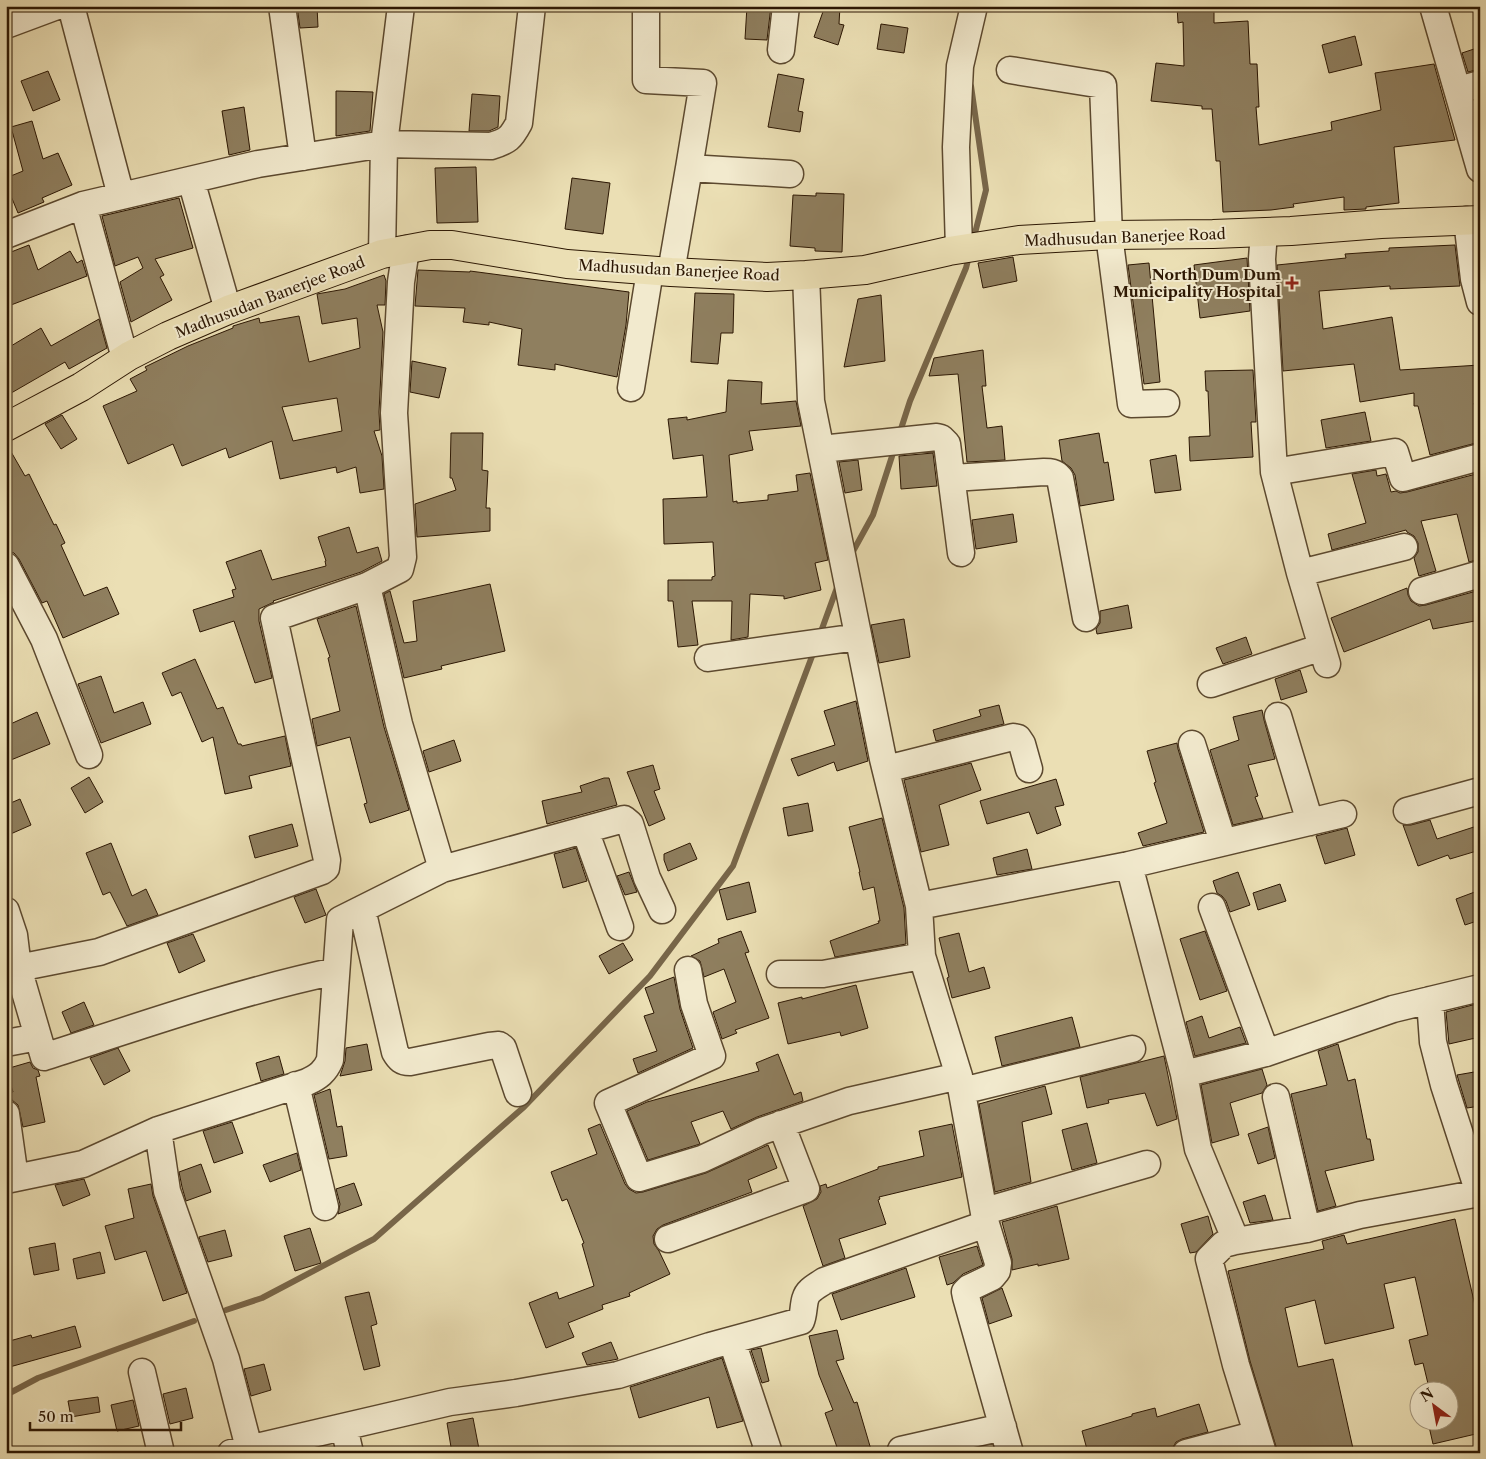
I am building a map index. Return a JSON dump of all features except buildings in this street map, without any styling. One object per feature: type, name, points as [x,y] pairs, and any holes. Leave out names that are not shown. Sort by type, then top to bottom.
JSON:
[{"type":"main road","name":"Madhusudan Banerjee Road","points":[[6,427],[81,387],[125,358],[168,336],[228,310],[394,252],[430,245],[452,245],[567,264],[767,277],[806,276],[865,270],[954,250],[1019,240],[1109,235],[1264,232],[1473,220]]},
{"type":"street","points":[[6,24],[58,6]]},
{"type":"street","points":[[71,6],[121,196]]},
{"type":"street","points":[[282,6],[303,157]]},
{"type":"street","points":[[12,968],[99,952],[326,868],[327,860],[274,618],[367,586],[400,569],[403,557],[394,413],[402,282],[394,252],[384,144],[401,6]]},
{"type":"street","points":[[6,235],[83,205],[258,164],[384,144],[491,146],[506,142],[519,123],[532,6]]},
{"type":"street","points":[[632,388],[689,168],[703,83],[646,80],[646,6]]},
{"type":"street","points":[[781,50],[786,6]]},
{"type":"street","points":[[954,250],[960,66],[974,6]]},
{"type":"street","points":[[1433,6],[1469,87],[1478,154]]},
{"type":"street","points":[[1010,70],[1103,85],[1109,235],[1131,404],[1166,403]]},
{"type":"street","points":[[689,168],[790,174]]},
{"type":"street","points":[[191,180],[228,310]]},
{"type":"street","points":[[83,205],[125,358]]},
{"type":"street","points":[[1473,220],[1474,279],[1480,302]]},
{"type":"street","points":[[1211,684],[1324,656],[1274,472],[1262,259],[1264,232]]},
{"type":"street","points":[[806,276],[811,400],[886,769],[919,906],[922,956],[960,1084],[986,1217],[998,1263],[997,1271],[992,1277],[968,1288],[965,1292],[1010,1453]]},
{"type":"street","points":[[821,449],[937,437],[945,440],[953,478],[960,553]]},
{"type":"street","points":[[1274,472],[1394,452],[1403,478],[1480,457]]},
{"type":"street","points":[[953,478],[1044,472],[1058,475],[1086,618]]},
{"type":"street","points":[[1300,573],[1404,547]]},
{"type":"street","points":[[6,566],[44,639],[89,755]]},
{"type":"street","points":[[1422,591],[1480,574]]},
{"type":"street","points":[[367,586],[399,724],[442,869]]},
{"type":"street","points":[[708,658],[858,637]]},
{"type":"street","points":[[1278,716],[1310,822]]},
{"type":"street","points":[[886,769],[1013,737],[1018,738],[1022,744],[1029,769]]},
{"type":"street","points":[[1192,744],[1223,842]]},
{"type":"street","points":[[1407,811],[1480,792],[1478,804],[1480,811]]},
{"type":"street","points":[[919,906],[1128,865],[1343,814]]},
{"type":"street","points":[[6,1114],[11,1179],[83,1164],[158,1130],[317,1077],[326,1069],[330,1060],[340,920],[442,869],[624,820],[628,822],[647,878],[662,910]]},
{"type":"street","points":[[585,830],[620,928]]},
{"type":"street","points":[[1128,865],[1184,1074],[1198,1149],[1236,1241]]},
{"type":"street","points":[[1212,908],[1266,1053]]},
{"type":"street","points":[[362,909],[395,1052],[399,1058],[402,1061],[410,1062],[499,1045],[503,1048],[518,1093]]},
{"type":"street","points":[[6,912],[14,935],[12,968],[44,1057],[152,1022],[274,986],[336,971]]},
{"type":"street","points":[[780,974],[823,974],[922,956]]},
{"type":"street","points":[[688,970],[694,1004],[712,1056],[608,1103],[639,1178],[702,1159],[762,1131],[849,1101],[960,1084],[1132,1049]]},
{"type":"street","points":[[1184,1074],[1266,1053],[1393,1009],[1480,988]]},
{"type":"street","points":[[1186,1453],[1260,1443],[1236,1365],[1209,1259],[1224,1244],[1307,1229],[1360,1215],[1479,1193],[1444,1085],[1433,1042],[1430,1000]]},
{"type":"street","points":[[6,1043],[38,1037]]},
{"type":"street","points":[[296,1085],[325,1207]]},
{"type":"street","points":[[1276,1097],[1307,1229]]},
{"type":"street","points":[[668,1238],[806,1189],[781,1124]]},
{"type":"street","points":[[158,1130],[167,1191],[226,1359],[240,1450],[450,1402],[516,1393],[618,1375],[710,1346],[800,1321],[804,1314],[804,1302],[809,1292],[824,1282],[986,1217],[1147,1164]]},
{"type":"street","points":[[732,1341],[768,1450],[764,1453]]},
{"type":"street","points":[[142,1372],[161,1453]]},
{"type":"street","points":[[344,1427],[350,1453]]},
{"type":"street","points":[[901,1450],[1003,1427]]},
{"type":"waterway","points":[[971,86],[986,190],[973,241]]},
{"type":"waterway","points":[[899,435],[910,401],[966,268],[969,256]]},
{"type":"waterway","points":[[851,555],[873,515],[895,447]]},
{"type":"waterway","points":[[819,637],[839,582]]},
{"type":"waterway","points":[[226,1310],[262,1298],[374,1239],[524,1107],[650,976],[733,866],[814,651]]},
{"type":"waterway","points":[[6,1395],[38,1378],[194,1321]]},
{"type":"place","name":"North Dum Dum Municipality Hospital","points":[[1292,283]]}]
